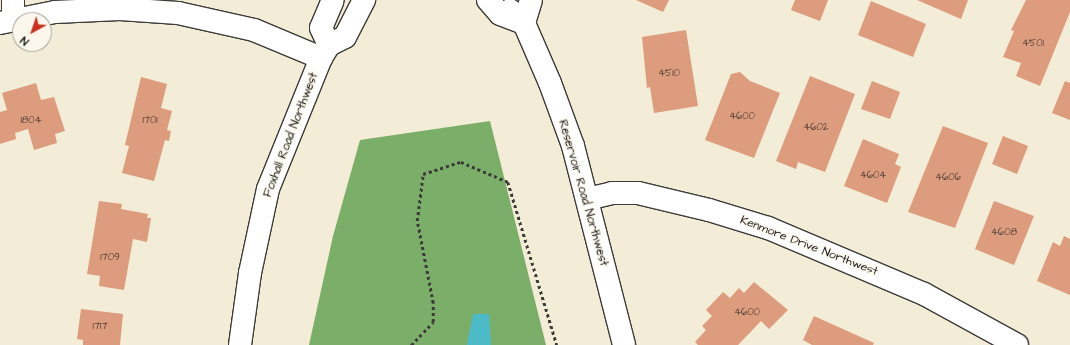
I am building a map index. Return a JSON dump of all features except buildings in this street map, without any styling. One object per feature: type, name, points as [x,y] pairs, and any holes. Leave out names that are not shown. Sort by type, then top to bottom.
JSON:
[{"type":"main road","points":[[325,52],[321,28],[333,0]]},
{"type":"main road","points":[[488,0],[500,14],[524,23],[531,0]]},
{"type":"main road","name":"Reservoir Road Northwest","points":[[502,0],[524,23],[550,83],[573,146],[624,345]]},
{"type":"main road","points":[[325,52],[345,37],[366,3]]},
{"type":"main road","points":[[8,14],[120,9],[178,13],[254,30],[325,52]]},
{"type":"main road","name":"Foxhall Road Northwest","points":[[240,345],[250,274],[268,189],[325,52]]},
{"type":"main road","name":"Kenmore Drive Northwest","points":[[586,199],[612,193],[644,194],[710,210],[768,228],[924,294],[1018,345]]},
{"type":"path","points":[[411,345],[433,322],[433,303],[417,221],[423,174],[461,162],[508,182],[557,345]]},
{"type":"green space","points":[[490,121],[546,345],[309,345],[333,236],[360,140]]},
{"type":"water","points":[[473,314],[489,314],[491,345],[467,345]]}]
